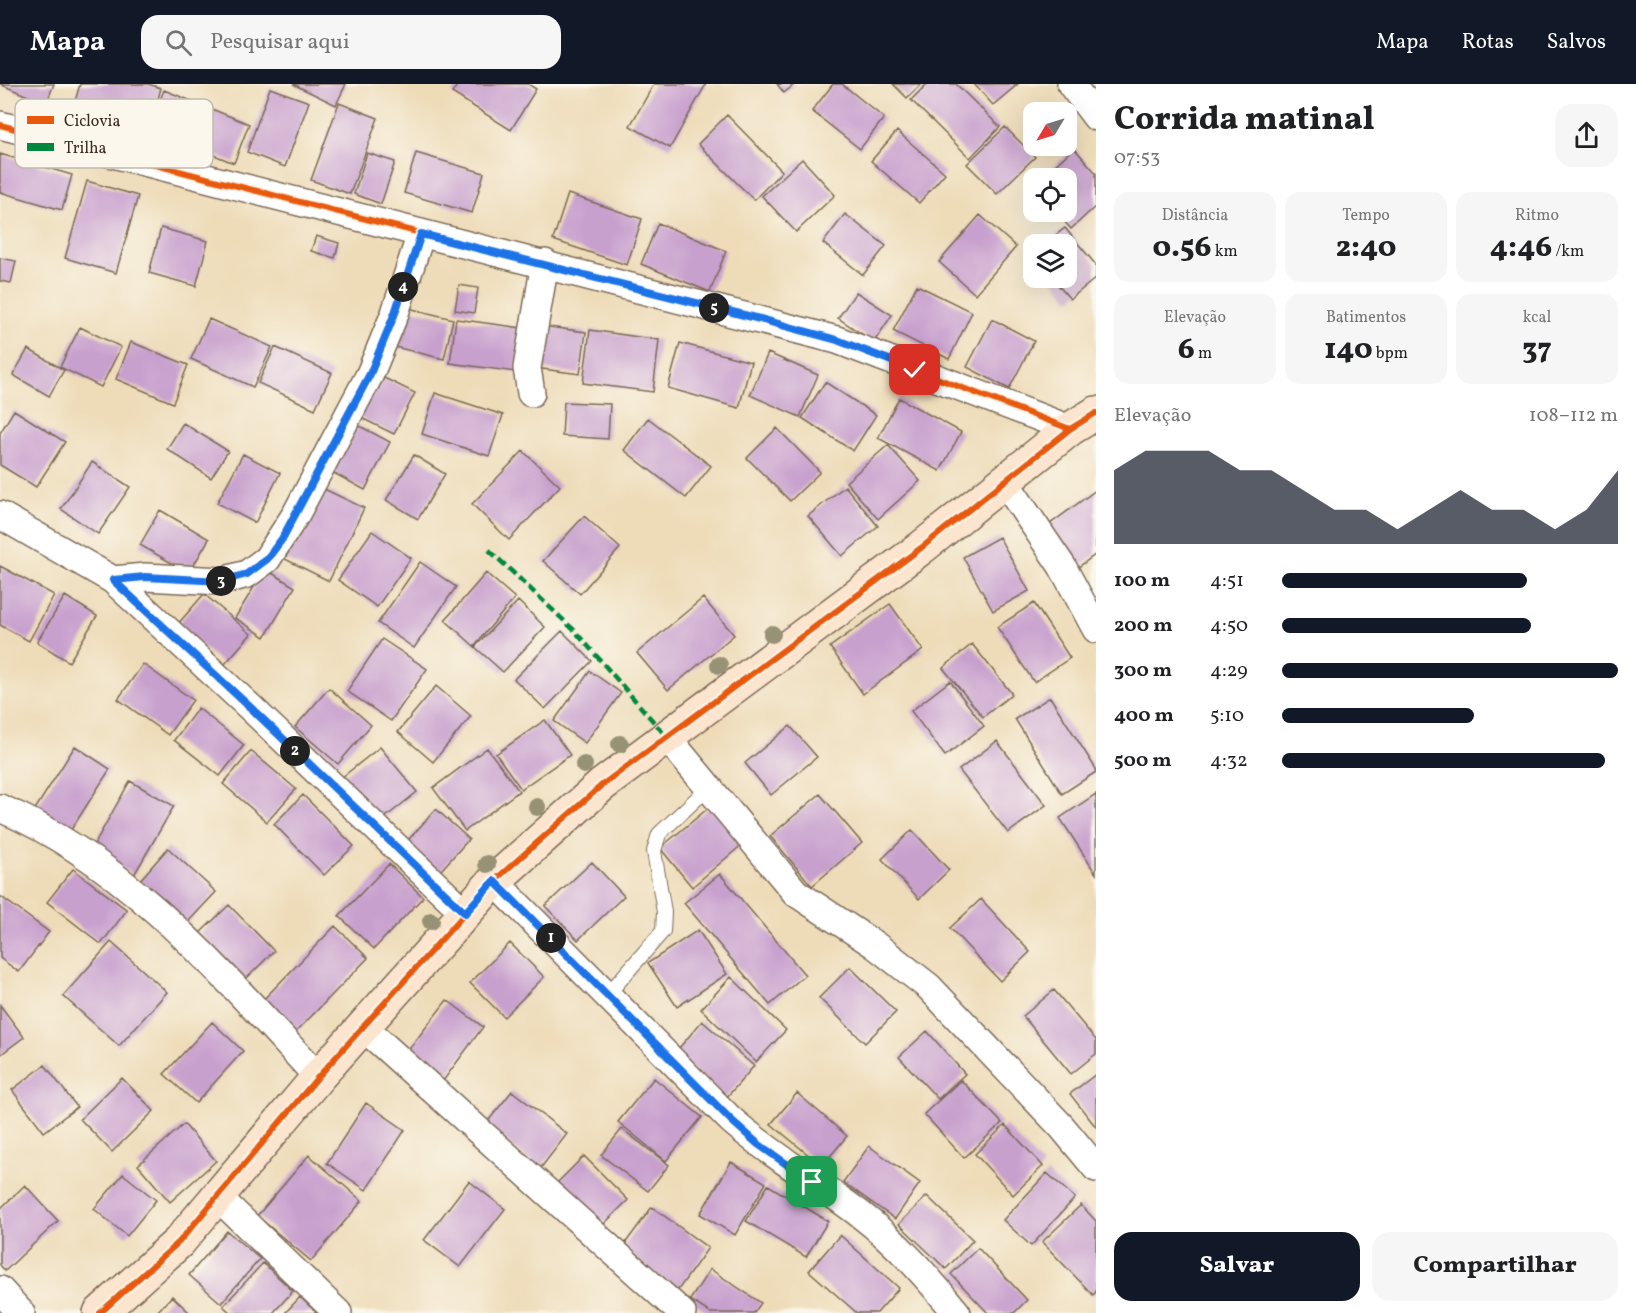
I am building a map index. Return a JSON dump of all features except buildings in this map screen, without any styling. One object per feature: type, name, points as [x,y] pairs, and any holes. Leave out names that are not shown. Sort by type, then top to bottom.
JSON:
[{"type":"street","points":[[1071,84],[1096,117]]},
{"type":"street","points":[[0,125],[15,129]]},
{"type":"street","points":[[166,168],[421,234],[545,263],[837,340],[1083,421]]},
{"type":"street","points":[[113,580],[145,577],[222,581],[247,574],[267,559],[291,522],[370,374],[395,313],[421,234]]},
{"type":"street","points":[[531,393],[527,368],[545,263]]},
{"type":"street","points":[[100,1313],[172,1249],[219,1198],[318,1077],[494,881],[602,785],[1083,421]]},
{"type":"street","points":[[1005,482],[1062,566],[1096,629]]},
{"type":"street","points":[[0,515],[113,580],[252,709],[465,913]]},
{"type":"street","points":[[666,736],[796,893],[876,945],[929,987],[1062,1127],[1096,1168]]},
{"type":"street","points":[[0,808],[24,818],[84,853],[133,891],[227,980],[318,1077]]},
{"type":"street","points":[[494,881],[738,1126],[758,1144],[860,1214],[891,1240],[957,1313]]},
{"type":"street","points":[[363,1027],[682,1313]]},
{"type":"street","points":[[219,1198],[338,1313]]},
{"type":"street","points":[[0,1290],[21,1313]]},
{"type":"lane","points":[[608,994],[663,932],[664,912],[654,850],[659,834],[710,787]]},
{"type":"marked path","points":[[489,550],[574,630],[666,736]]},
{"type":"cycle path","points":[[0,125],[15,129]]},
{"type":"cycle path","points":[[167,168],[837,340],[1070,429]]},
{"type":"cycle path","points":[[100,1313],[179,1242],[318,1077],[494,881],[602,785],[921,548],[1070,429],[1096,413]]},
{"type":"route","points":[[812,1182],[758,1144],[731,1120],[494,881],[465,913],[252,709],[113,580],[145,577],[222,581],[247,574],[267,559],[282,539],[370,374],[395,313],[421,234],[531,260],[837,340],[915,370]]}]
